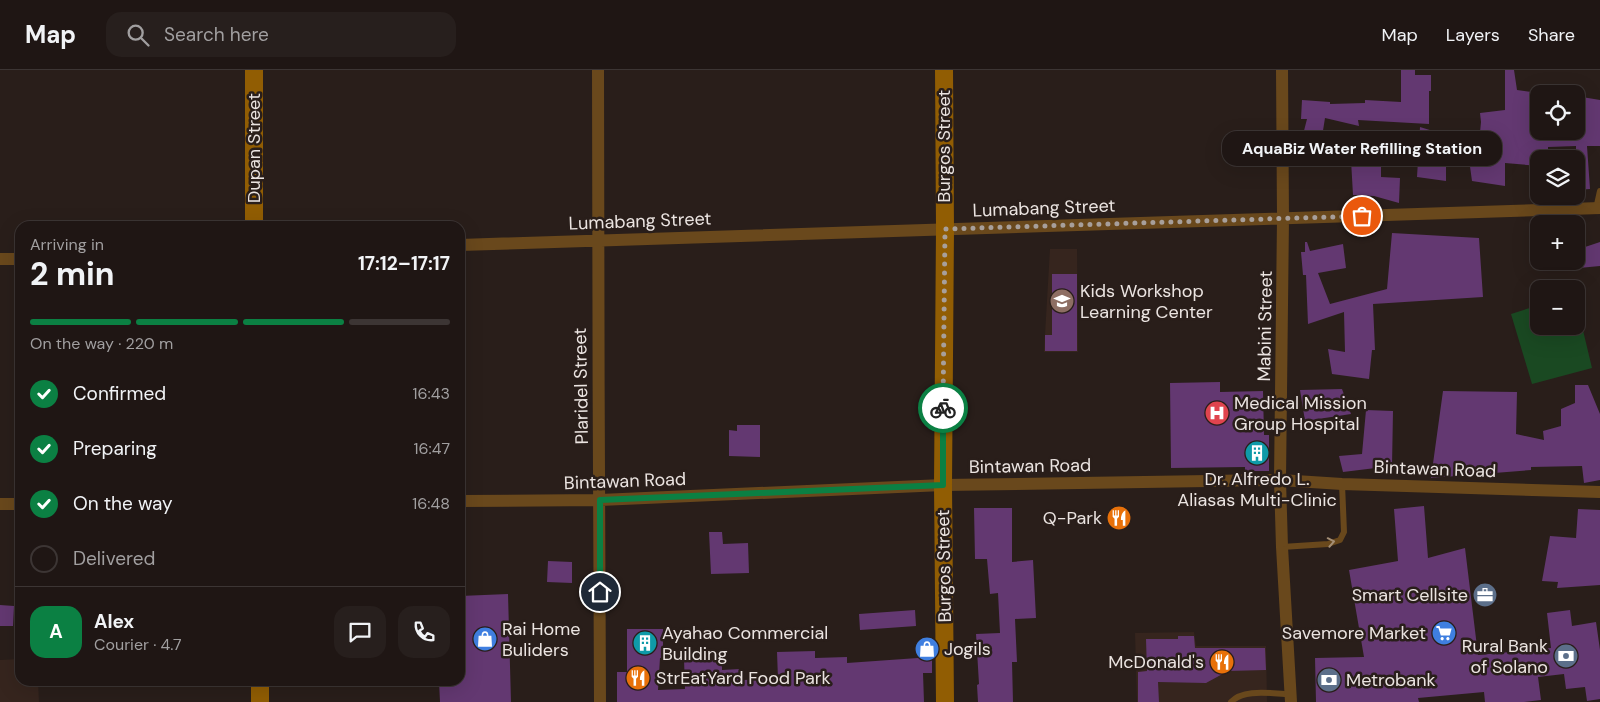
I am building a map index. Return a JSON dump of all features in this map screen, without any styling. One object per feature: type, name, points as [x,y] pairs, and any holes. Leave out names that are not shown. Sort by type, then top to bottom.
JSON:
[{"type":"street","name":"Dupan Street","points":[[254,70],[254,221]]},
{"type":"street","name":"Plaridel Street","points":[[598,70],[597,240],[600,702]]},
{"type":"street","name":"Burgos Street","points":[[944,70],[943,485],[945,702]]},
{"type":"street","name":"Mabini Street","points":[[1282,70],[1283,218],[1280,480],[1291,698]]},
{"type":"street","name":"Lumabang Street","points":[[465,244],[1598,208]]},
{"type":"street","points":[[0,259],[15,258]]},
{"type":"street","name":"Bintawan Road","points":[[465,501],[600,500],[943,485],[1280,480],[1342,484],[1600,492]]},
{"type":"street","points":[[0,504],[15,504]]},
{"type":"street","points":[[260,686],[260,702]]},
{"type":"lane","points":[[1598,208],[1600,191]]},
{"type":"lane","points":[[1282,547],[1328,544],[1340,540],[1344,532],[1342,484]]},
{"type":"lane","points":[[1231,702],[1245,693],[1291,698]]},
{"type":"shaded area","name":"Kids Workshop Learning Center","points":[[1050,249],[1077,249],[1078,352],[1044,352]]},
{"type":"shaded area","points":[[1194,632],[1196,646],[1266,646],[1267,702],[1137,702],[1135,633]]},
{"type":"shaded area","points":[[15,659],[15,686],[38,686],[39,702],[0,702],[0,660]]},
{"type":"green space","points":[[1530,308],[1530,335],[1584,335],[1592,368],[1532,384],[1511,314]]},
{"type":"building","points":[[1401,70],[1415,70],[1415,75],[1431,75],[1429,124],[1358,120],[1359,126],[1325,118],[1318,162],[1297,158],[1307,119],[1301,119],[1302,100],[1330,102],[1330,104],[1365,103],[1365,100],[1401,102]]},
{"type":"building","points":[[1505,70],[1514,70],[1517,90],[1530,92],[1530,140],[1585,140],[1585,98],[1600,100],[1600,146],[1587,146],[1590,189],[1585,189],[1585,150],[1576,150],[1576,146],[1548,147],[1548,150],[1530,150],[1530,165],[1505,163],[1505,186],[1472,181],[1468,152],[1478,153],[1480,113],[1505,110]]},
{"type":"building","points":[[1420,127],[1446,135],[1446,181],[1417,177]]},
{"type":"building","points":[[1351,160],[1381,165],[1381,177],[1400,178],[1399,203],[1374,196],[1353,195]]},
{"type":"building","points":[[1392,233],[1479,238],[1483,297],[1373,304],[1375,350],[1372,350],[1369,379],[1332,374],[1328,349],[1345,352],[1344,312],[1308,324],[1306,275],[1303,275],[1301,252],[1305,252],[1305,242],[1307,242],[1310,251],[1343,244],[1346,268],[1318,273],[1330,304],[1387,289]]},
{"type":"building","points":[[1600,242],[1600,266],[1585,267],[1585,247]]},
{"type":"building","name":"Kids Workshop Learning Center","points":[[1052,274],[1077,274],[1077,351],[1045,351],[1045,335],[1052,335]]},
{"type":"building","name":"Medical Mission Group Hospital","points":[[1220,382],[1220,392],[1263,391],[1264,435],[1269,435],[1269,471],[1245,471],[1245,467],[1171,468],[1170,383]]},
{"type":"building","points":[[1575,385],[1588,385],[1600,414],[1600,480],[1584,483],[1582,466],[1531,467],[1531,470],[1431,478],[1443,391],[1517,392],[1516,434],[1544,440],[1543,431],[1561,426],[1561,409],[1575,403]]},
{"type":"building","points":[[1342,389],[1351,414],[1305,421],[1300,390]]},
{"type":"building","points":[[1366,410],[1393,411],[1392,466],[1343,472],[1339,456],[1362,454]]},
{"type":"building","points":[[737,425],[760,425],[760,457],[729,456],[729,430],[737,431]]},
{"type":"building","points":[[1424,506],[1428,558],[1465,548],[1478,655],[1551,648],[1547,613],[1570,610],[1572,626],[1596,622],[1600,650],[1600,699],[1587,701],[1585,687],[1566,689],[1564,674],[1538,677],[1541,700],[1524,702],[1485,702],[1484,692],[1418,698],[1419,702],[1316,702],[1315,658],[1364,657],[1349,570],[1398,561],[1394,509]]},
{"type":"building","points":[[974,508],[1012,508],[1012,562],[1033,560],[1036,618],[1015,619],[1017,662],[1012,662],[1013,702],[978,702],[977,685],[979,684],[976,634],[1000,633],[998,593],[990,594],[987,559],[975,559]]},
{"type":"building","points":[[1578,509],[1600,510],[1600,585],[1557,588],[1558,582],[1542,581],[1550,536],[1576,538]]},
{"type":"building","points":[[709,532],[722,532],[723,544],[748,543],[749,573],[711,574]]},
{"type":"building","points":[[548,561],[572,562],[572,583],[547,582]]},
{"type":"building","name":"Rai Home Buliders","points":[[508,594],[511,702],[440,702],[439,686],[465,686],[465,596]]},
{"type":"building","points":[[0,605],[14,606],[13,626],[0,626]]},
{"type":"building","points":[[915,610],[916,626],[860,630],[859,614]]},
{"type":"building","points":[[627,629],[663,629],[663,658],[660,658],[658,690],[685,689],[684,659],[722,658],[722,670],[740,669],[741,680],[778,679],[777,652],[815,651],[815,658],[847,657],[847,663],[932,657],[932,673],[923,673],[924,702],[617,702],[617,672],[627,672]]},
{"type":"building","points":[[1178,636],[1194,636],[1195,648],[1265,648],[1266,670],[1228,671],[1206,683],[1158,682],[1159,702],[1138,702],[1138,672],[1147,671],[1146,639],[1178,639]]},
{"type":"way so far","points":[[943,408],[945,229],[1362,216]]},
{"type":"place","name":"AquaBiz Water Refilling Station","points":[[1362,216]]},
{"type":"place","name":"Kids Workshop Learning Center","points":[[1062,301]]},
{"type":"place","name":"Medical Mission Group Hospital","points":[[1217,413]]},
{"type":"place","name":"Dr. Alfredo L. Aliasas Multi-Clinic","points":[[1257,453]]},
{"type":"place","name":"Q-Park","points":[[1119,518]]},
{"type":"place","name":"Smart Cellsite","points":[[1485,595]]},
{"type":"place","name":"Savemore Market","points":[[1444,633]]},
{"type":"place","name":"Rai Home Buliders","points":[[485,639]]},
{"type":"place","name":"Ayahao Commercial Building","points":[[645,643]]},
{"type":"place","name":"Jogils","points":[[927,649]]},
{"type":"place","name":"Rural Bank of Solano","points":[[1566,656]]},
{"type":"place","name":"McDonald's","points":[[1222,662]]},
{"type":"place","name":"StrEatYard Food Park","points":[[638,678]]},
{"type":"place","name":"Metrobank","points":[[1329,680]]},
{"type":"route","points":[[600,592],[600,500],[943,485],[943,408]]}]
